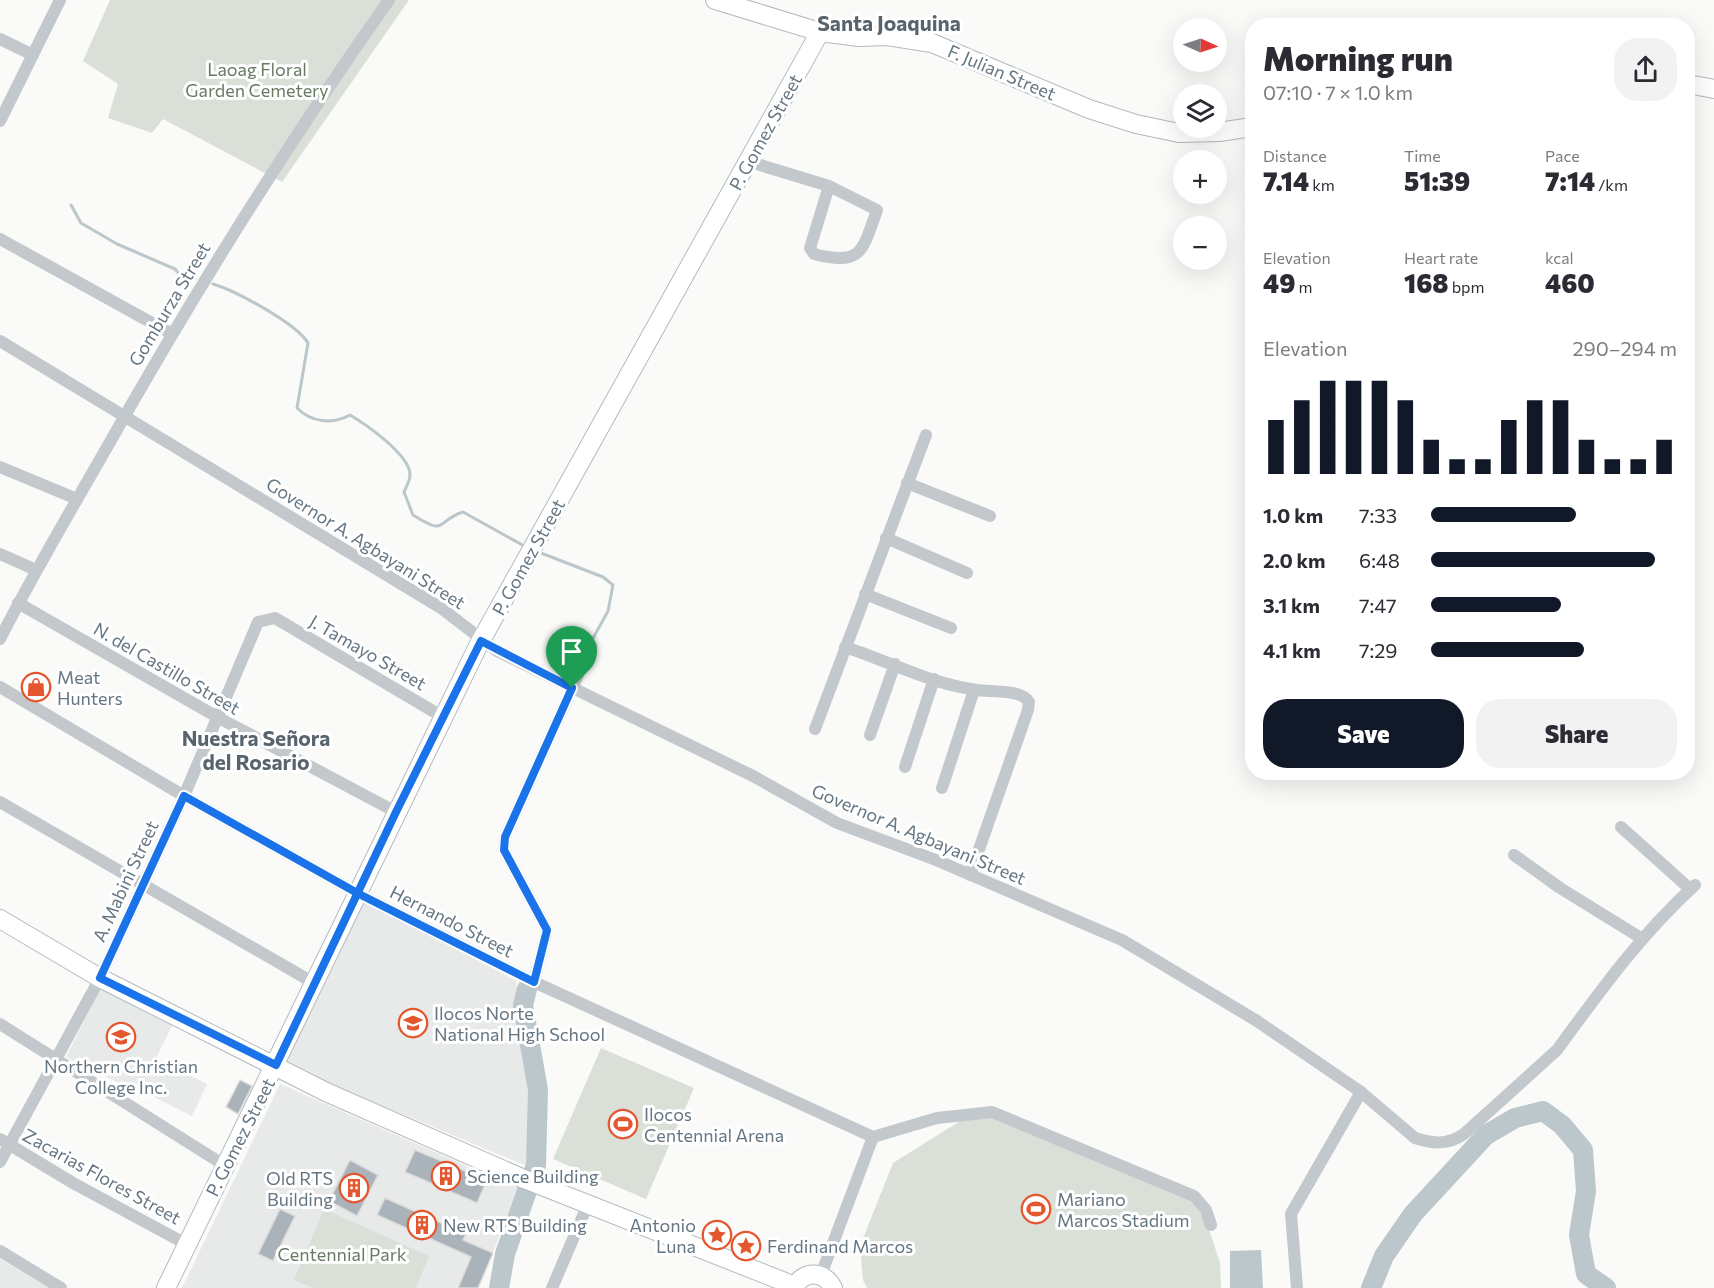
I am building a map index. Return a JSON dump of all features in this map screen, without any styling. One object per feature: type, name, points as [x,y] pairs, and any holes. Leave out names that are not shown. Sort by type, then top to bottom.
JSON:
[{"type":"main road","name":"F. Julian Street","points":[[715,0],[820,32],[859,37],[887,36],[932,44],[1089,109],[1136,124],[1179,133],[1219,132],[1245,128]]},
{"type":"main road","name":"P. Gomez Street","points":[[166,1288],[481,641],[750,162],[820,32]]},
{"type":"main road","points":[[1695,85],[1714,89]]},
{"type":"main road","points":[[0,919],[100,978],[326,1092],[530,1181],[794,1287],[803,1277],[827,1282]]},
{"type":"street","points":[[2,114],[60,0]]},
{"type":"street","name":"Gomburza Street","points":[[0,639],[36,570],[172,334],[327,89],[389,0]]},
{"type":"street","points":[[0,39],[33,55]]},
{"type":"street","points":[[750,162],[829,186],[877,210],[865,243],[857,252],[841,261],[814,254],[810,248],[829,186]]},
{"type":"street","points":[[0,239],[172,334]]},
{"type":"street","name":"Governor A. Agbayani Street","points":[[0,341],[441,608],[473,631],[481,641],[743,772],[837,823],[970,875],[1122,940],[1257,1021],[1361,1092],[1415,1138],[1432,1143],[1454,1141],[1557,1050],[1641,938],[1693,887],[1621,827]]},
{"type":"street","points":[[815,729],[926,435]]},
{"type":"street","points":[[0,467],[77,499]]},
{"type":"street","points":[[907,483],[990,516]]},
{"type":"street","points":[[886,538],[968,573]]},
{"type":"street","points":[[0,554],[36,570]]},
{"type":"street","points":[[865,594],[951,628]]},
{"type":"street","name":"N. del Castillo Street","points":[[18,603],[219,718],[396,812]]},
{"type":"street","name":"A. Mabini Street","points":[[0,1162],[5,1142],[56,1058],[100,978],[219,718],[238,665],[258,622],[275,618]]},
{"type":"street","name":"J. Tamayo Street","points":[[275,618],[443,717]]},
{"type":"street","points":[[534,982],[547,930],[504,850],[505,837],[591,646]]},
{"type":"street","points":[[845,646],[934,679],[974,690],[1020,695],[1029,702],[970,875]]},
{"type":"street","points":[[870,735],[895,664]]},
{"type":"street","points":[[905,767],[934,679]]},
{"type":"street","name":"Hernando Street","points":[[0,687],[184,796],[359,894],[534,982],[873,1137]]},
{"type":"street","points":[[942,788],[974,690]]},
{"type":"street","points":[[0,802],[314,983]]},
{"type":"street","points":[[1514,855],[1560,888],[1641,938]]},
{"type":"street","points":[[0,1024],[224,1165]]},
{"type":"street","points":[[1297,1288],[1291,1214],[1361,1092]]},
{"type":"street","points":[[827,1282],[873,1137],[936,1118],[992,1112],[1194,1196],[1206,1210],[1211,1225]]},
{"type":"street","name":"Zacarias Flores Street","points":[[5,1142],[73,1183],[186,1244]]},
{"type":"street","points":[[552,1288],[588,1204]]},
{"type":"street","points":[[0,1251],[61,1288]]},
{"type":"shaded area","name":"Ilocos Norte National High School","points":[[358,898],[516,981],[536,1130],[531,1168],[286,1065]]},
{"type":"shaded area","name":"Northern Christian College Inc.","points":[[104,981],[176,1018],[156,1058],[207,1084],[192,1116],[122,1081],[119,1083],[66,1057]]},
{"type":"shaded area","points":[[280,1084],[519,1189],[478,1288],[182,1288]]},
{"type":"shaded area","points":[[1261,1250],[1263,1288],[1230,1288],[1230,1251]]},
{"type":"shaded area","points":[[0,1259],[50,1288],[0,1288]]},
{"type":"green space","name":"Laoag Floral Garden Cemetery","points":[[110,0],[409,0],[282,182],[163,119],[152,133],[108,118],[118,84],[83,61]]},
{"type":"green space","name":"Ilocos Centennial Arena","points":[[601,1048],[694,1088],[646,1199],[553,1159]]},
{"type":"green space","name":"Mariano Marcos Stadium","points":[[991,1117],[1187,1197],[1206,1220],[1220,1263],[1221,1288],[867,1288],[863,1280],[860,1246],[893,1163],[965,1118]]},
{"type":"green space","name":"Centennial Park","points":[[324,1209],[429,1256],[416,1288],[313,1288],[294,1280]]},
{"type":"building","points":[[240,1080],[252,1086],[238,1114],[226,1107]]},
{"type":"building","name":"Science Building","points":[[415,1150],[487,1180],[477,1203],[405,1172]]},
{"type":"building","name":"Old RTS Building","points":[[350,1160],[378,1175],[357,1216],[329,1201]]},
{"type":"building","name":"New RTS Building","points":[[385,1198],[466,1234],[463,1240],[493,1253],[478,1288],[458,1288],[471,1257],[377,1215]]},
{"type":"building","points":[[280,1209],[295,1216],[273,1261],[258,1254]]},
{"type":"waterway","points":[[71,205],[81,223],[117,244],[175,269],[181,276],[195,279]]},
{"type":"waterway","points":[[213,284],[236,293],[279,317],[308,343],[297,408],[315,419],[329,421],[350,415],[392,446],[410,472],[404,492],[413,515],[437,526],[463,512],[526,547]]},
{"type":"waterway","points":[[541,553],[603,577],[613,585],[608,611],[591,642]]},
{"type":"waterway","points":[[499,1288],[505,1254],[536,1165],[538,1090],[523,1005],[527,989]]},
{"type":"waterway","points":[[1371,1288],[1384,1256],[1413,1214],[1486,1135],[1515,1118],[1543,1111],[1562,1125],[1583,1150],[1586,1191],[1579,1235],[1586,1274],[1606,1288]]},
{"type":"place","name":"Meat Hunters","points":[[36,687]]},
{"type":"place","name":"Ilocos Norte National High School","points":[[413,1023]]},
{"type":"place","name":"Northern Christian College Inc.","points":[[121,1037]]},
{"type":"place","name":"Ilocos Centennial Arena","points":[[623,1124]]},
{"type":"place","name":"Science Building","points":[[446,1176]]},
{"type":"place","name":"Old RTS Building","points":[[354,1188]]},
{"type":"place","name":"Mariano Marcos Stadium","points":[[1036,1209]]},
{"type":"place","name":"New RTS Building","points":[[422,1225]]},
{"type":"place","name":"Antonio Luna","points":[[717,1235]]},
{"type":"place","name":"Ferdinand Marcos","points":[[746,1246]]},
{"type":"district","name":"Santa Joaquina","points":[[889,22]]},
{"type":"district","name":"Nuestra Señora del Rosario","points":[[256,749]]},
{"type":"route","points":[[572,688],[481,641],[396,812],[359,894],[276,1065],[100,978],[184,796],[359,894],[534,982],[547,940],[547,930],[504,850],[504,844],[505,837],[572,688]]}]
